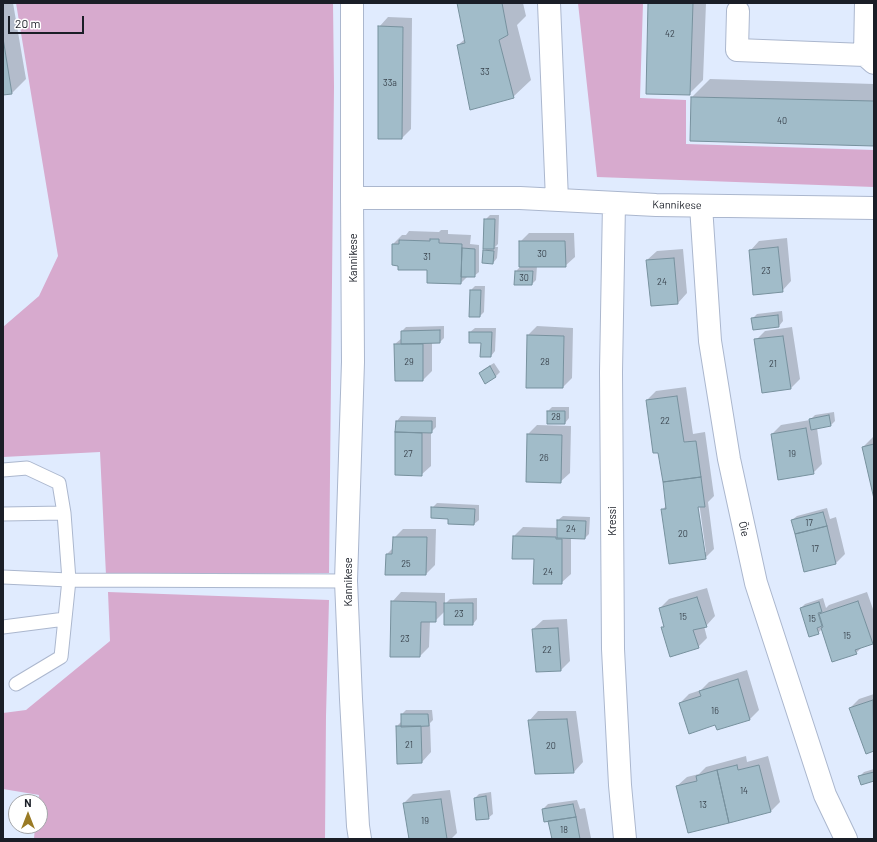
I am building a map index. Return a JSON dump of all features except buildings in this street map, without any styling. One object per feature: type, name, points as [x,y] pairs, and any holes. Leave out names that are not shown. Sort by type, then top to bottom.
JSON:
[{"type":"street","points":[[352,3],[352,198]]},
{"type":"street","points":[[549,3],[557,200]]},
{"type":"street","points":[[738,11],[737,50],[869,59],[866,3]]},
{"type":"street","name":"Kannikese","points":[[360,839],[351,699],[346,581],[353,362],[352,198],[520,198],[701,206],[874,208]]},
{"type":"street","name":"Kressi","points":[[614,203],[611,372],[613,648],[620,785],[625,839]]},
{"type":"street","name":"Õie","points":[[701,206],[710,341],[729,458],[756,584],[825,795],[846,839]]},
{"type":"lane","points":[[3,470],[27,468],[59,483],[64,513],[69,580],[61,657],[16,684]]},
{"type":"lane","points":[[3,514],[64,513]]},
{"type":"lane","points":[[3,577],[69,580],[346,581]]},
{"type":"lane","points":[[3,627],[65,619]]},
{"type":"shaded area","points":[[16,3],[333,3],[334,87],[329,573],[106,575],[100,452],[3,457],[3,327],[39,296],[58,256]]},
{"type":"shaded area","points":[[578,3],[643,3],[640,98],[686,100],[686,144],[874,150],[874,187],[597,177]]},
{"type":"shaded area","points":[[108,592],[329,600],[325,839],[34,839],[34,834],[48,834],[48,794],[33,794],[3,789],[3,713],[26,710],[110,641]]}]
